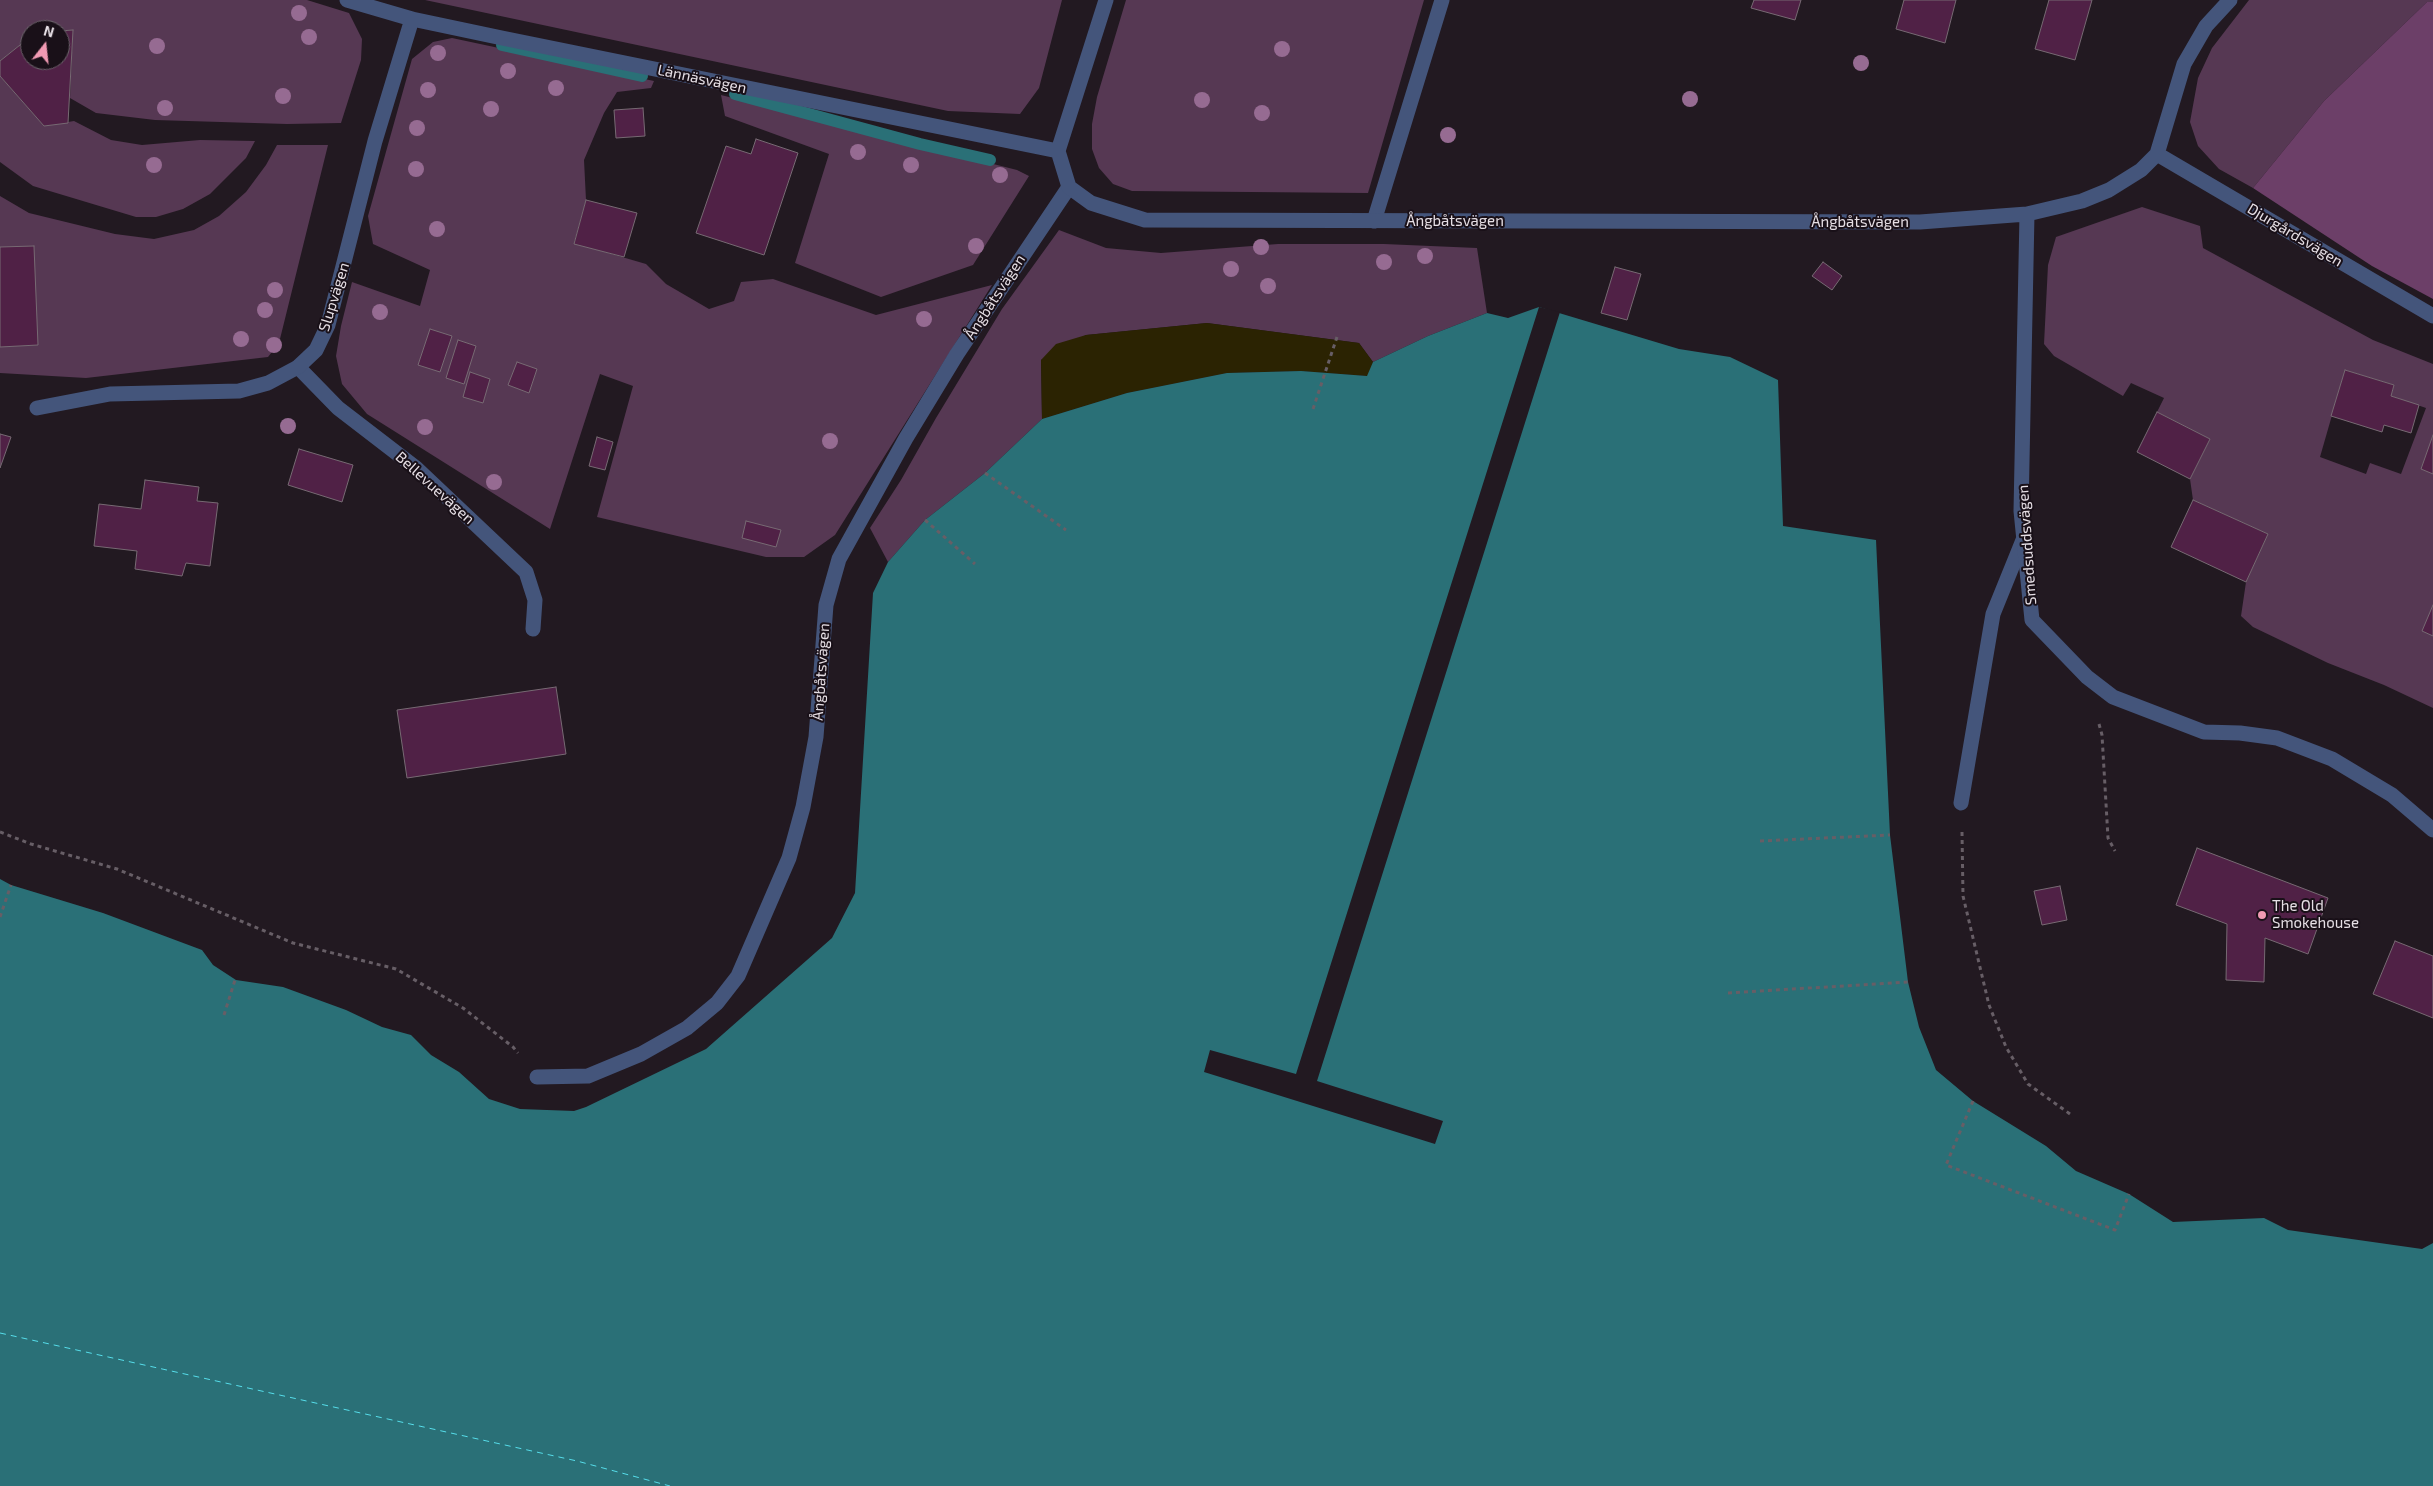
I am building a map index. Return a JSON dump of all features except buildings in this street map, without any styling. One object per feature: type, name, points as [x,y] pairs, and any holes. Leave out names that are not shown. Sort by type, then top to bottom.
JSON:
[{"type":"street","name":"Lännäsvägen","points":[[347,0],[412,19],[1058,151]]},
{"type":"street","points":[[1069,187],[1058,151],[1106,0]]},
{"type":"street","points":[[1374,221],[1442,0]]},
{"type":"street","name":"Ångbåtsvägen","points":[[537,1077],[588,1076],[641,1054],[687,1028],[717,1003],[738,976],[789,858],[803,807],[816,737],[826,605],[839,559],[906,438],[958,354],[1069,187],[1091,203],[1145,220],[1920,222],[2027,214],[2082,200],[2109,190],[2141,170],[2156,154],[2184,64],[2206,26],[2230,0]]},
{"type":"street","name":"Slupvägen","points":[[38,408],[110,394],[239,391],[268,383],[298,367],[316,350],[328,325],[375,141],[412,19]]},
{"type":"street","name":"Djurgårdsvägen","points":[[2156,154],[2433,316]]},
{"type":"street","name":"Smedsuddsvägen","points":[[2027,214],[2022,511],[2023,540],[2032,620],[2087,677],[2113,698],[2204,732],[2240,733],[2277,738],[2332,759],[2392,795],[2433,830]]},
{"type":"street","name":"Bellevuevägen","points":[[298,367],[338,408],[416,468],[526,572],[535,600],[533,629]]},
{"type":"street","points":[[1961,804],[1994,614],[2023,540]]},
{"type":"path","points":[[1313,409],[1337,337]]},
{"type":"path","points":[[985,473],[1066,530]]},
{"type":"path","points":[[925,520],[975,564]]},
{"type":"path","points":[[2087,677],[2102,735],[2108,838],[2114,851]]},
{"type":"path","points":[[1961,804],[1962,896],[1989,1006],[2006,1047],[2028,1084],[2070,1114]]},
{"type":"path","points":[[0,832],[31,844],[117,869],[292,943],[396,969],[463,1008],[513,1046],[537,1077]]},
{"type":"path","points":[[1760,841],[1890,835]]},
{"type":"path","points":[[0,917],[11,885]]},
{"type":"path","points":[[224,1016],[236,980]]},
{"type":"path","points":[[1728,993],[1908,982]]},
{"type":"path","points":[[1973,1101],[1946,1165],[2115,1230],[2130,1194]]},
{"type":"shaded area","points":[[0,0],[307,0],[349,13],[362,39],[361,60],[341,123],[287,124],[155,120],[96,113],[70,98],[73,30],[70,30],[70,20],[20,20],[20,45],[0,61]]},
{"type":"shaded area","points":[[425,0],[1062,0],[1039,88],[1020,114],[948,111]]},
{"type":"shaded area","points":[[1126,0],[1424,0],[1368,193],[1132,191],[1113,184],[1099,168],[1092,149],[1092,124],[1097,97]]},
{"type":"shaded area","points":[[2249,0],[2433,0],[2433,2],[2427,2],[2324,101],[2253,188],[2219,169],[2198,146],[2190,122],[2198,78],[2212,48]]},
{"type":"shaded area","points":[[2427,2],[2433,2],[2433,299],[2372,266],[2253,188],[2324,101]]},
{"type":"shaded area","points":[[452,38],[654,81],[651,88],[617,92],[604,113],[584,160],[586,200],[574,243],[646,264],[666,284],[709,309],[734,301],[741,282],[773,279],[876,315],[992,285],[835,535],[804,557],[766,557],[597,517],[633,386],[600,374],[550,529],[367,414],[342,384],[336,356],[352,282],[420,306],[430,270],[373,244],[368,216],[412,59],[433,42]]},
{"type":"shaded area","points":[[0,76],[44,126],[74,121],[111,140],[142,145],[200,140],[255,141],[246,158],[210,194],[183,209],[156,217],[136,217],[33,186],[0,162]]},
{"type":"shaded area","points":[[721,95],[1017,170],[1029,176],[973,265],[881,297],[795,263],[829,154],[725,116]]},
{"type":"shaded area","points":[[277,145],[328,145],[279,343],[268,357],[86,378],[0,373],[0,196],[29,213],[115,234],[154,239],[194,230],[219,216],[246,192],[266,165]]},
{"type":"shaded area","points":[[2142,207],[2200,226],[2203,248],[2373,340],[2433,364],[2433,708],[2384,685],[2328,663],[2253,627],[2241,616],[2246,582],[2268,534],[2193,500],[2190,479],[2210,439],[2157,412],[2164,398],[2131,383],[2123,396],[2054,356],[2044,344],[2048,265],[2056,237]],"holes":[[[2345,370],[2394,385],[2391,396],[2426,408],[2401,474],[2370,463],[2366,474],[2320,457]]]},
{"type":"shaded area","points":[[1059,230],[1106,248],[1161,253],[1278,244],[1384,244],[1477,248],[1487,313],[1428,336],[1373,362],[1359,343],[1207,323],[1086,335],[1041,360],[1042,419],[985,473],[925,520],[888,562],[870,528],[901,480],[1002,309]]},
{"type":"sand","points":[[1207,323],[1359,343],[1373,362],[1368,376],[1301,371],[1227,373],[1127,393],[1042,419],[1041,360],[1056,344],[1086,335]]},
{"type":"water","points":[[1539,307],[1679,349],[1730,357],[1778,380],[1783,526],[1876,540],[1890,835],[1908,982],[1919,1027],[1936,1070],[1973,1101],[2046,1146],[2076,1171],[2129,1194],[2173,1222],[2264,1218],[2288,1230],[2422,1249],[2433,1243],[2433,1486],[0,1486],[0,879],[11,885],[103,913],[202,950],[213,965],[236,980],[283,987],[346,1010],[382,1027],[411,1035],[431,1055],[459,1072],[489,1099],[520,1109],[574,1111],[586,1107],[706,1049],[832,938],[855,893],[873,593],[888,562],[925,520],[985,473],[1042,419],[1127,393],[1227,373],[1301,371],[1367,376],[1373,362],[1428,336],[1487,313],[1508,318]]},
{"type":"pier","points":[[1539,307],[1560,312],[1317,1081],[1443,1121],[1435,1144],[1204,1072],[1210,1050],[1296,1074]]},
{"type":"waterway","points":[[502,45],[642,76]]},
{"type":"waterway","points":[[735,94],[920,144],[990,160]]},
{"type":"ferry route","points":[[0,1333],[577,1461],[670,1486]]},
{"type":"place","name":"The Old Smokehouse","points":[[2262,915]]}]
